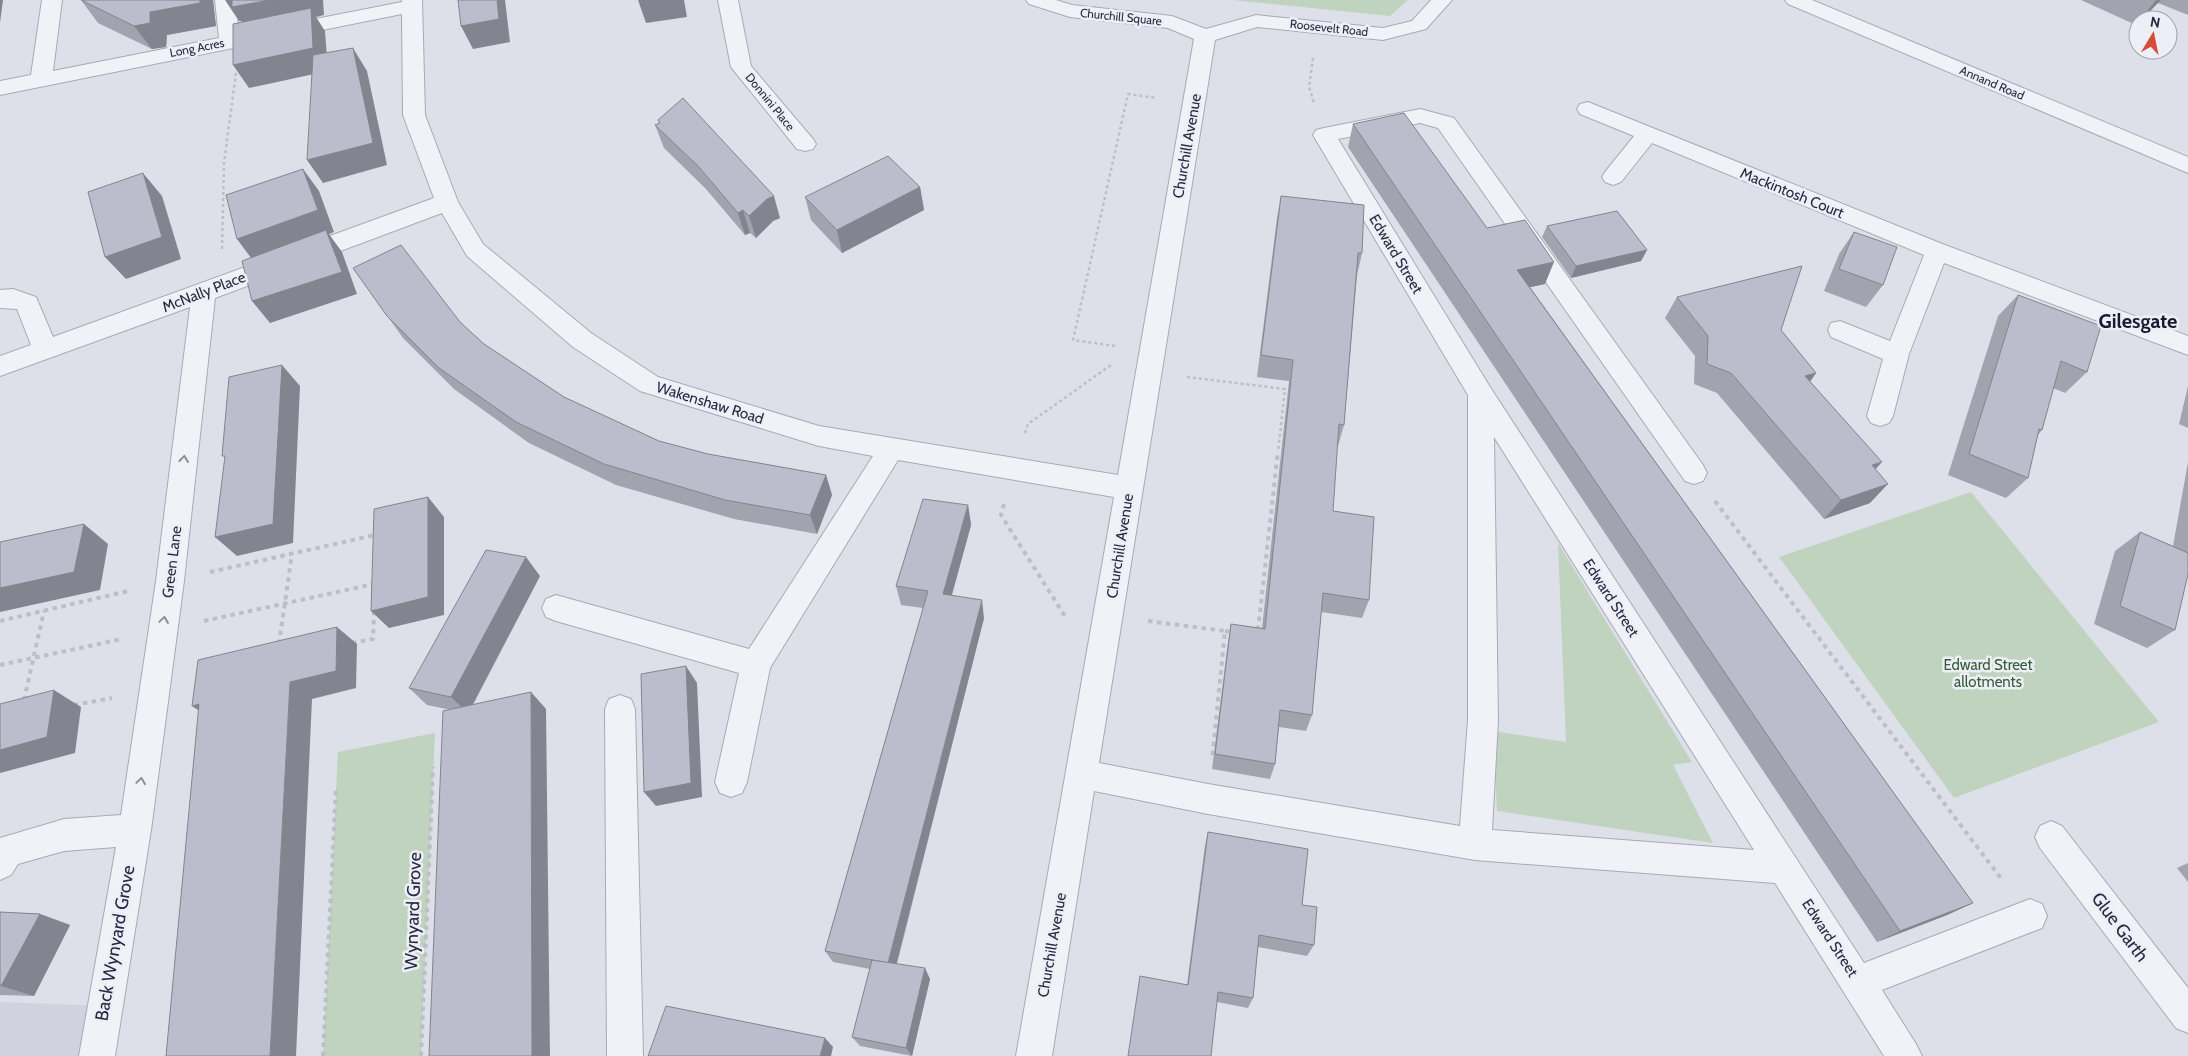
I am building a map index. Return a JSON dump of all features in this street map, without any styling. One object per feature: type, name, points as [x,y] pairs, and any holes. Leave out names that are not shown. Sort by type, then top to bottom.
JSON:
[{"type":"street","points":[[42,80],[52,0]]},
{"type":"street","points":[[225,0],[230,42]]},
{"type":"street","name":"Donnini Place","points":[[728,0],[741,67],[805,144]]},
{"type":"street","name":"Churchill Square","points":[[1036,0],[1070,11],[1172,22],[1205,36]]},
{"type":"street","name":"Roosevelt Road","points":[[1205,36],[1256,21],[1383,34],[1419,25],[1442,0]]},
{"type":"street","name":"Annand Road","points":[[1795,0],[2188,166]]},
{"type":"street","name":"Long Acres","points":[[0,88],[412,3]]},
{"type":"street","name":"Wakenshaw Road","points":[[412,3],[414,115],[447,202],[474,250],[582,340],[650,384],[819,436],[1129,488]]},
{"type":"street","name":"Churchill Avenue","points":[[1034,1056],[1205,36]]},
{"type":"street","name":"Mackintosh Court","points":[[1588,109],[1937,252],[2188,346]]},
{"type":"street","points":[[1324,135],[1420,116],[1446,123],[1694,473]]},
{"type":"street","points":[[1613,177],[1648,134]]},
{"type":"street","name":"Edward Street","points":[[1324,135],[1481,394],[1904,1056]]},
{"type":"street","name":"McNally Place","points":[[0,366],[447,202]]},
{"type":"street","points":[[1880,416],[1897,354],[1937,252]]},
{"type":"street","name":"Green Lane","points":[[135,830],[170,581],[215,288]]},
{"type":"street","points":[[0,299],[13,298],[27,303],[45,349]]},
{"type":"street","points":[[1840,330],[1897,354]]},
{"type":"street","points":[[1475,844],[1483,720],[1481,394]]},
{"type":"street","points":[[731,782],[756,664],[891,449]]},
{"type":"street","points":[[556,608],[756,664]]},
{"type":"street","points":[[620,709],[625,1056]]},
{"type":"street","points":[[1081,774],[1208,799],[1475,844],[1784,868]]},
{"type":"street","points":[[0,864],[7,852],[64,834],[135,830]]},
{"type":"street","name":"Back Wynyard Grove","points":[[97,1056],[135,830]]},
{"type":"street","name":"Glue Garth","points":[[2051,837],[2188,1016]]},
{"type":"street","points":[[1858,982],[2030,916]]},
{"type":"path","points":[[1318,27],[1309,87],[1324,135]]},
{"type":"path","points":[[215,288],[222,252],[224,163],[237,66],[230,42]]},
{"type":"path","points":[[1124,347],[1073,340],[1128,94],[1194,102]]},
{"type":"path","points":[[1149,372],[1285,390],[1258,634]]},
{"type":"path","points":[[1694,473],[2030,916]]},
{"type":"path","points":[[0,621],[376,534],[375,542]]},
{"type":"path","points":[[278,651],[292,553]]},
{"type":"path","points":[[374,593],[375,575]]},
{"type":"path","points":[[344,645],[373,639],[374,602]]},
{"type":"path","points":[[23,706],[44,611]]},
{"type":"path","points":[[1108,616],[1241,633]]},
{"type":"path","points":[[1208,799],[1224,631]]},
{"type":"path","points":[[68,707],[154,690]]},
{"type":"path","name":"Wynyard Grove","points":[[421,1056],[433,767]]},
{"type":"path","points":[[323,1056],[336,787]]},
{"type":"shaded area","points":[[0,1002],[104,1006],[97,1056],[0,1056]]},
{"type":"green space","points":[[1233,0],[1408,0],[1390,16]]},
{"type":"green space","name":"Edward Street allotments","points":[[1971,492],[2159,722],[1954,798],[1779,557]]},
{"type":"green space","points":[[1558,543],[1692,762],[1673,765],[1713,843],[1497,811],[1493,731],[1566,742]]},
{"type":"green space","points":[[435,733],[421,1056],[323,1056],[338,752]]},
{"type":"building","points":[[81,0],[200,0],[200,3],[150,12],[150,23],[134,26]]},
{"type":"building","points":[[232,0],[270,0],[232,7]]},
{"type":"building","points":[[458,0],[497,0],[499,19],[461,26]]},
{"type":"building","points":[[311,8],[313,48],[233,65],[233,24]]},
{"type":"building","points":[[353,48],[373,143],[307,160],[313,55]]},
{"type":"building","points":[[683,98],[774,196],[767,199],[749,216],[743,210],[738,213],[698,166],[655,125],[660,123],[658,120]]},
{"type":"building","points":[[1404,113],[1487,228],[1525,220],[1554,262],[1517,270],[1973,903],[1900,931],[1353,124]]},
{"type":"building","points":[[888,156],[920,187],[837,230],[805,197]]},
{"type":"building","points":[[303,169],[318,210],[237,239],[226,195]]},
{"type":"building","points":[[143,173],[162,237],[105,257],[88,192]]},
{"type":"building","points":[[1281,196],[1364,205],[1362,253],[1358,253],[1344,425],[1339,424],[1333,511],[1374,517],[1369,600],[1323,593],[1312,715],[1280,710],[1275,764],[1215,754],[1231,624],[1265,629],[1293,360],[1261,355]]},
{"type":"building","points":[[1617,211],[1647,250],[1576,266],[1547,226]]},
{"type":"building","points":[[326,230],[342,272],[252,301],[242,261]]},
{"type":"building","points":[[1854,232],[1897,247],[1883,285],[1839,269]]},
{"type":"building","points":[[401,245],[460,322],[484,344],[564,397],[659,441],[708,454],[826,475],[810,515],[725,500],[604,464],[516,422],[439,368],[387,316],[353,268]]},
{"type":"building","points":[[1802,266],[1781,330],[1816,373],[1805,376],[1882,462],[1872,465],[1888,484],[1841,500],[1731,373],[1707,364],[1708,336],[1677,297]]},
{"type":"building","points":[[2018,295],[2101,326],[2087,372],[2061,361],[2042,430],[2039,429],[2028,478],[1969,454]]},
{"type":"building","points":[[282,365],[273,524],[215,537],[225,456],[222,456],[229,377]]},
{"type":"building","points":[[428,497],[428,597],[371,611],[374,509]]},
{"type":"building","points":[[923,499],[968,505],[943,594],[982,600],[888,963],[825,951],[928,591],[896,586]]},
{"type":"building","points":[[84,524],[74,572],[0,588],[0,542]]},
{"type":"building","points":[[2140,532],[2188,553],[2188,574],[2175,630],[2120,606]]},
{"type":"building","points":[[486,550],[526,557],[451,697],[409,688]]},
{"type":"building","points":[[337,627],[336,671],[290,682],[270,1056],[166,1056],[199,704],[192,706],[198,660]]},
{"type":"building","points":[[686,666],[691,783],[644,792],[641,674]]},
{"type":"building","points":[[54,690],[47,737],[0,750],[0,704]]},
{"type":"building","points":[[531,692],[532,1056],[429,1056],[443,711]]},
{"type":"building","points":[[1208,832],[1308,849],[1302,905],[1317,907],[1314,945],[1259,935],[1253,998],[1218,992],[1211,1056],[1128,1056],[1140,976],[1188,985]]},
{"type":"building","points":[[0,912],[40,914],[1,986],[0,986]]},
{"type":"building","points":[[872,960],[925,968],[906,1048],[852,1037]]},
{"type":"building","points":[[666,1006],[825,1038],[820,1056],[648,1056]]},
{"type":"district","name":"Gilesgate","points":[[2138,321]]}]
